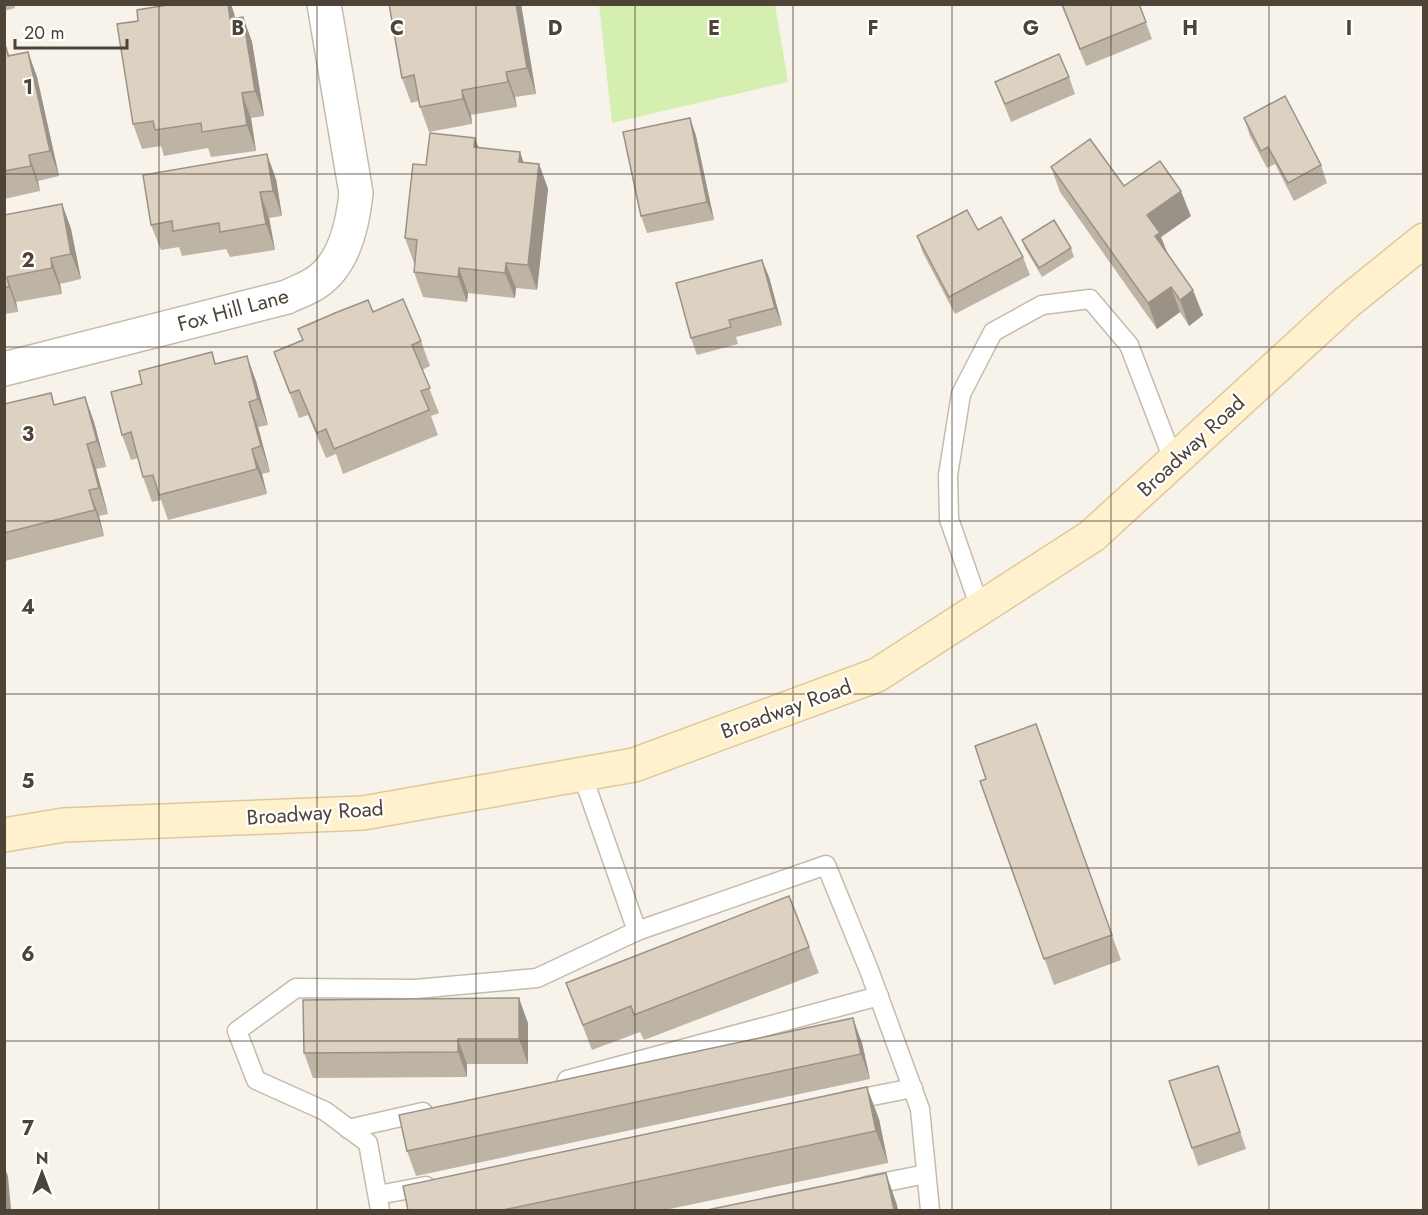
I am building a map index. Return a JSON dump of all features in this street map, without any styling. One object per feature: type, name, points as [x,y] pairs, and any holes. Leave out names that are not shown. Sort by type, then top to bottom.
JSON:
[{"type":"main road","name":"Broadway Road","points":[[4,835],[64,825],[363,813],[634,765],[877,675],[1092,536],[1346,303],[1424,240]]},
{"type":"street","name":"Fox Hill Lane","points":[[4,369],[287,297],[319,282],[342,253],[353,224],[356,193],[324,4]]},
{"type":"lane","points":[[980,608],[949,519],[948,475],[961,394],[993,332],[1042,305],[1090,298],[1128,345],[1174,462]]},
{"type":"lane","points":[[582,774],[637,931]]},
{"type":"lane","points":[[447,1181],[379,1203],[368,1143],[325,1111],[256,1080],[237,1031],[296,988],[415,989],[537,978],[637,931],[826,865],[879,996],[920,1109],[930,1210]]},
{"type":"lane","points":[[545,1084],[879,996]]},
{"type":"lane","points":[[831,1104],[913,1088]]},
{"type":"lane","points":[[348,1129],[441,1108]]},
{"type":"lane","points":[[847,1190],[926,1174]]},
{"type":"green space","points":[[599,5],[775,5],[788,82],[612,123]]},
{"type":"building","points":[[174,4],[228,4],[230,19],[243,17],[255,91],[242,93],[247,125],[202,132],[201,123],[155,130],[153,121],[133,124],[117,24],[138,21],[137,10]]},
{"type":"building","points":[[389,4],[516,4],[527,68],[506,72],[508,82],[462,90],[463,99],[420,107],[414,75],[402,78]]},
{"type":"building","points":[[1062,4],[1139,4],[1146,22],[1080,49]]},
{"type":"building","points":[[4,47],[6,47],[8,56],[28,52],[50,151],[29,155],[31,166],[4,171]]},
{"type":"building","points":[[1059,54],[1069,77],[1005,104],[995,82]]},
{"type":"building","points":[[1285,96],[1321,165],[1288,183],[1268,147],[1261,151],[1244,118]]},
{"type":"building","points":[[690,118],[707,202],[641,216],[623,132]]},
{"type":"building","points":[[430,133],[475,138],[474,147],[520,152],[519,162],[539,164],[528,265],[506,263],[505,273],[459,268],[458,277],[414,272],[417,240],[405,238],[413,164],[426,165]]},
{"type":"building","points":[[1090,139],[1124,186],[1160,161],[1181,191],[1147,215],[1160,233],[1155,236],[1193,290],[1180,300],[1171,287],[1148,303],[1051,167]]},
{"type":"building","points":[[267,154],[273,191],[260,192],[266,224],[220,232],[219,223],[173,231],[172,221],[151,225],[143,175]]},
{"type":"building","points":[[62,204],[71,254],[51,258],[52,268],[7,277],[9,287],[4,287],[4,215]]},
{"type":"building","points":[[967,210],[978,230],[1001,217],[1023,257],[949,297],[917,236]]},
{"type":"building","points":[[1054,220],[1071,248],[1039,268],[1022,240]]},
{"type":"building","points":[[762,260],[775,308],[729,320],[731,327],[691,338],[676,283]]},
{"type":"building","points":[[403,299],[421,341],[412,345],[430,388],[421,391],[429,410],[334,449],[326,429],[317,433],[299,390],[290,393],[274,352],[303,340],[298,329],[335,313],[368,300],[373,312]]},
{"type":"building","points":[[212,352],[215,364],[247,356],[258,399],[249,402],[261,446],[252,449],[257,469],[159,495],[153,475],[143,477],[131,432],[122,435],[111,392],[142,384],[139,371]]},
{"type":"building","points":[[51,393],[54,405],[85,397],[97,441],[87,444],[99,488],[89,490],[95,510],[4,533],[4,404]]},
{"type":"building","points":[[1036,724],[1112,935],[1044,959],[980,781],[986,779],[975,746]]},
{"type":"building","points":[[789,896],[809,947],[634,1015],[631,1006],[583,1025],[566,983]]},
{"type":"building","points":[[519,998],[519,1039],[458,1039],[458,1052],[304,1053],[303,1000]]},
{"type":"building","points":[[853,1018],[861,1054],[407,1151],[399,1115]]},
{"type":"building","points":[[1218,1066],[1240,1132],[1192,1148],[1169,1081]]},
{"type":"building","points":[[867,1087],[876,1131],[503,1210],[408,1210],[403,1186]]},
{"type":"building","points":[[886,1173],[894,1210],[707,1210]]}]
